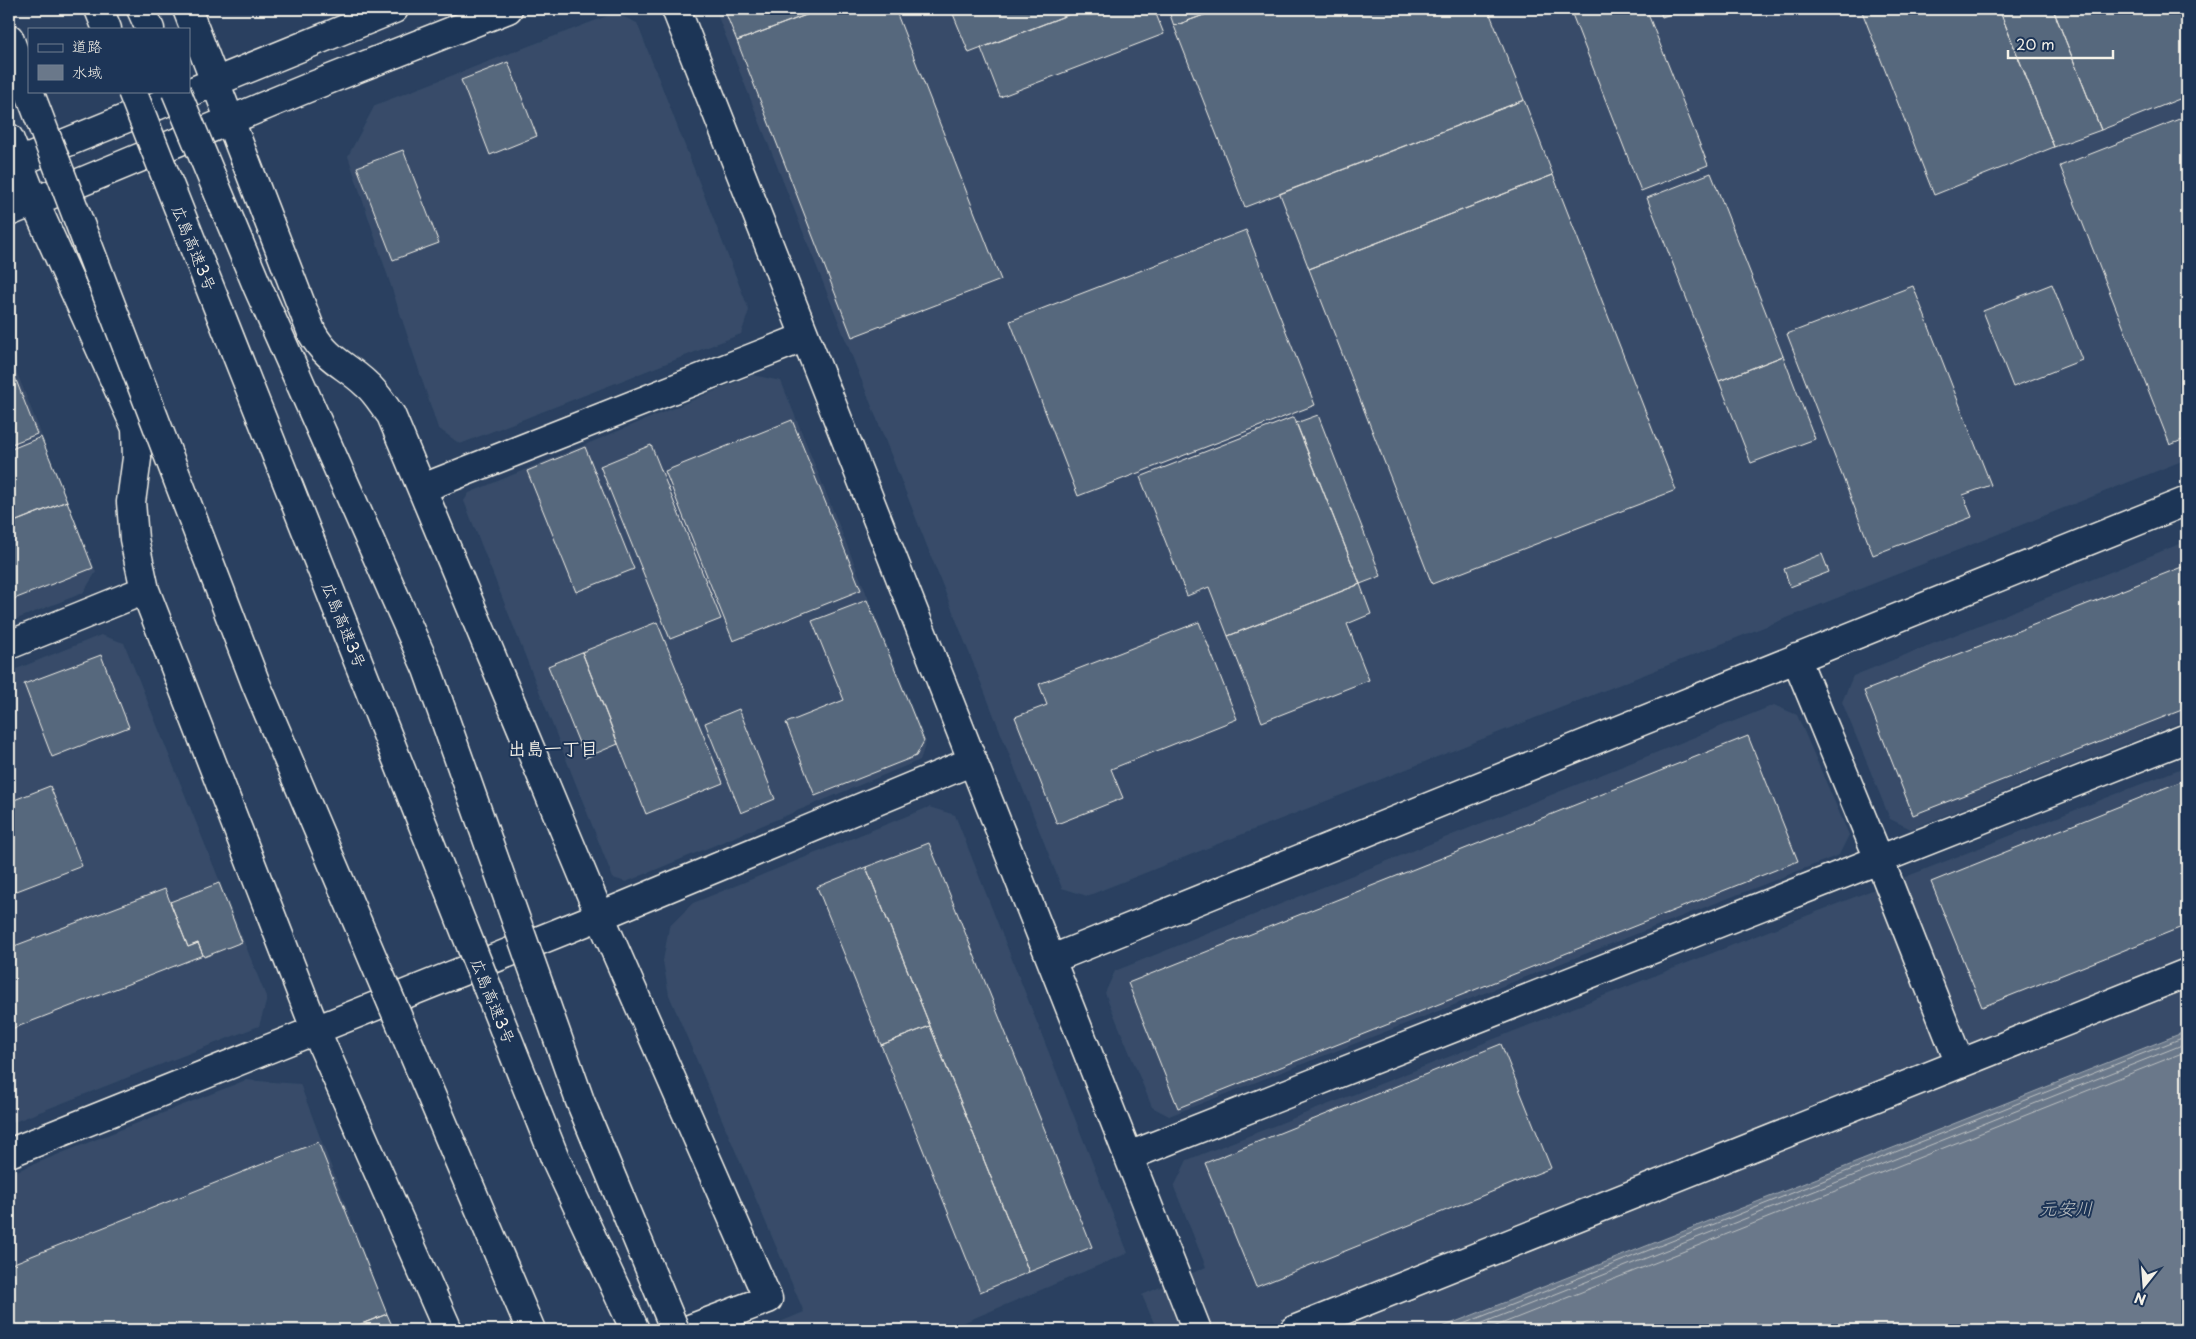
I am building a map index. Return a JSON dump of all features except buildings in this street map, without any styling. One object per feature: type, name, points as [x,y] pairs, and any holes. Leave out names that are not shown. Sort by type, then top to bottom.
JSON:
[{"type":"main road","points":[[99,9],[107,28]]},
{"type":"main road","points":[[141,9],[150,28]]},
{"type":"main road","points":[[187,9],[312,333],[319,346],[332,360],[367,384],[390,415],[423,488],[600,916],[768,1299],[687,1330]]},
{"type":"main road","points":[[190,90],[394,9]]},
{"type":"main road","points":[[9,212],[231,119],[508,9]]},
{"type":"main road","points":[[676,9],[1197,1330]]},
{"type":"main road","points":[[9,38],[28,88]]},
{"type":"main road","points":[[29,92],[256,684],[531,1330]]},
{"type":"main road","name":"広島高速3号","points":[[132,92],[555,1158]]},
{"type":"main road","points":[[176,92],[258,288],[427,669],[580,1101],[675,1330]]},
{"type":"main road","points":[[185,92],[12,155],[136,428],[138,458],[130,502],[134,539],[145,590],[316,1031],[448,1330]]},
{"type":"main road","points":[[423,488],[805,337]]},
{"type":"main road","points":[[1052,959],[2187,501]]},
{"type":"main road","points":[[9,645],[145,590]]},
{"type":"main road","points":[[1796,658],[1879,859],[1960,1064]]},
{"type":"main road","points":[[1129,1156],[2187,738]]},
{"type":"main road","points":[[9,1152],[600,916],[973,761]]},
{"type":"main road","points":[[1294,1330],[2187,973]]},
{"type":"main road","points":[[555,1158],[626,1330]]},
{"type":"main road","points":[[555,1158],[635,1330]]},
{"type":"shaded area","points":[[715,9],[2187,9],[2187,459],[1087,896],[1062,888]]},
{"type":"shaded area","points":[[615,13],[637,23],[749,310],[741,334],[460,444],[438,428],[348,156],[375,105]]},
{"type":"shaded area","points":[[9,353],[96,572],[83,593],[9,622]]},
{"type":"shaded area","points":[[753,375],[781,381],[926,742],[920,760],[626,882],[613,878],[464,501],[469,493]]},
{"type":"shaded area","points":[[2187,541],[2187,720],[1911,829],[1890,819],[1842,702],[1853,676]]},
{"type":"shaded area","points":[[101,635],[124,643],[267,999],[259,1026],[9,1124],[9,672]]},
{"type":"shaded area","points":[[1774,705],[1797,715],[1849,835],[1839,855],[1169,1116],[1152,1107],[1105,993],[1115,971]]},
{"type":"shaded area","points":[[2187,766],[2187,1031],[1435,1330],[1157,1330],[1142,1295],[1206,1267],[1174,1187],[1187,1160]]},
{"type":"shaded area","points":[[929,807],[955,815],[1128,1253],[946,1330],[761,1330],[804,1312],[669,995],[663,961],[669,927],[693,903]]},
{"type":"shaded area","points":[[246,1080],[300,1084],[393,1330],[9,1330],[9,1174]]},
{"type":"water","name":"元安川","points":[[2187,1031],[2187,1330],[1435,1330]]},
{"type":"district","name":"出島一丁目","points":[[553,749]]}]
